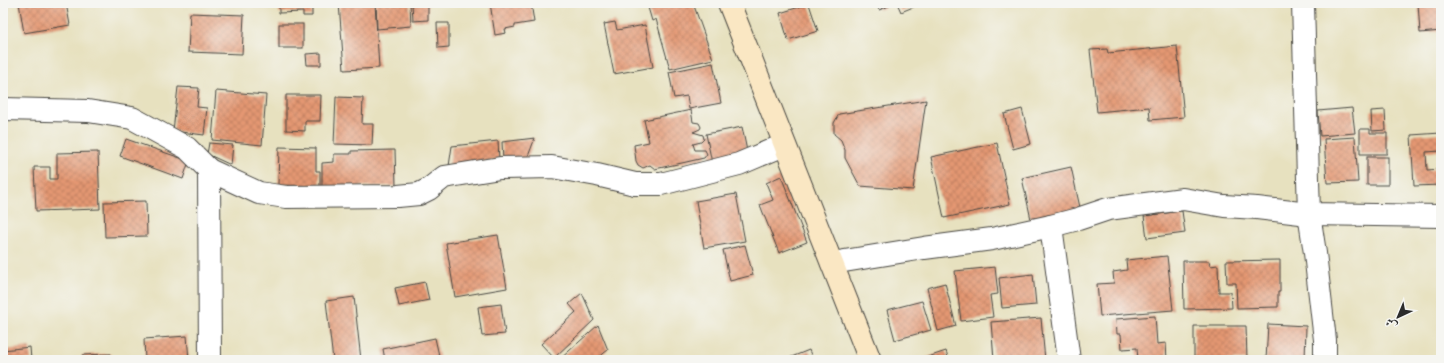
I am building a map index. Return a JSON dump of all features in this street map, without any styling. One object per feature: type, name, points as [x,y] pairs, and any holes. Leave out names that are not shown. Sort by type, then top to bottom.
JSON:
[{"type":"street","points":[[729,3],[784,146],[870,360]]},
{"type":"street","points":[[1304,3],[1309,214],[1324,333],[1325,360]]},
{"type":"street","points":[[3,109],[88,111],[132,118],[187,148],[209,170],[259,193],[286,197],[398,196],[418,194],[430,189],[444,178],[500,168],[552,168],[597,175],[635,184],[661,184],[739,164],[784,146]]},
{"type":"street","points":[[209,170],[210,360]]},
{"type":"street","points":[[832,263],[992,239],[1051,226],[1108,209],[1183,199],[1224,206],[1309,214],[1441,216]]},
{"type":"street","points":[[1051,226],[1069,360]]},
{"type":"building","points":[[19,3],[66,3],[70,25],[24,33]]},
{"type":"building","points":[[267,3],[312,3],[312,16],[303,16],[303,12],[279,13],[279,5],[267,5]]},
{"type":"building","points":[[339,3],[375,3],[379,68],[344,70]]},
{"type":"building","points":[[376,3],[410,3],[411,26],[377,29]]},
{"type":"building","points":[[412,3],[428,3],[428,20],[413,21]]},
{"type":"building","points":[[490,3],[531,3],[534,22],[515,25],[515,27],[505,29],[506,33],[495,35]]},
{"type":"building","points":[[693,3],[713,59],[670,69],[656,19],[652,21],[647,4]]},
{"type":"building","points":[[876,3],[896,3],[879,10]]},
{"type":"building","points":[[897,3],[923,3],[901,12]]},
{"type":"building","points":[[1418,3],[1441,3],[1441,31],[1420,33]]},
{"type":"building","points":[[809,4],[818,31],[788,40],[780,13]]},
{"type":"building","points":[[190,13],[244,15],[242,54],[188,52]]},
{"type":"building","points":[[615,22],[617,30],[645,25],[653,67],[614,74],[604,24]]},
{"type":"building","points":[[437,23],[449,23],[449,47],[438,48]]},
{"type":"building","points":[[279,24],[303,24],[303,48],[279,48]]},
{"type":"building","points":[[1177,46],[1184,117],[1150,120],[1149,107],[1097,112],[1090,50],[1107,49],[1108,53]]},
{"type":"building","points":[[321,53],[321,65],[307,65],[306,54]]},
{"type":"building","points":[[713,63],[721,103],[689,109],[687,96],[674,98],[669,72]]},
{"type":"building","points":[[178,87],[199,88],[197,107],[207,108],[204,135],[173,131]]},
{"type":"building","points":[[216,91],[266,95],[262,145],[212,140]]},
{"type":"building","points":[[286,95],[321,95],[320,121],[305,121],[305,131],[286,130]]},
{"type":"building","points":[[336,97],[363,98],[362,124],[373,124],[372,145],[334,144]]},
{"type":"building","points":[[926,100],[913,190],[860,186],[845,158],[845,150],[841,140],[834,134],[834,123],[839,114]]},
{"type":"building","points":[[1352,108],[1355,133],[1320,136],[1318,111]]},
{"type":"building","points":[[1022,109],[1031,144],[1013,149],[1004,114]]},
{"type":"building","points":[[691,110],[693,122],[699,123],[701,127],[693,132],[703,135],[704,139],[701,142],[693,144],[695,150],[705,150],[707,154],[704,158],[655,169],[650,165],[643,168],[638,165],[634,145],[649,142],[644,120]]},
{"type":"building","points":[[1385,110],[1386,130],[1372,131],[1371,111]]},
{"type":"building","points":[[742,127],[748,156],[712,163],[706,134]]},
{"type":"building","points":[[1360,129],[1370,129],[1370,133],[1387,133],[1387,154],[1360,154]]},
{"type":"building","points":[[1441,133],[1441,151],[1426,152],[1427,170],[1441,169],[1441,185],[1414,186],[1411,135]]},
{"type":"building","points":[[1355,137],[1358,182],[1327,183],[1324,139]]},
{"type":"building","points":[[535,138],[527,159],[503,160],[502,142]]},
{"type":"building","points":[[126,139],[189,161],[183,179],[120,156]]},
{"type":"building","points":[[498,141],[499,160],[449,166],[452,146]]},
{"type":"building","points":[[209,143],[233,145],[231,165],[207,154]]},
{"type":"building","points":[[997,143],[1010,204],[944,218],[931,157]]},
{"type":"building","points":[[279,147],[316,148],[316,171],[320,171],[320,186],[278,185]]},
{"type":"building","points":[[395,150],[396,186],[322,187],[322,163],[334,162],[334,154],[351,154],[351,151]]},
{"type":"building","points":[[98,152],[100,209],[36,211],[34,167],[50,167],[50,179],[57,179],[57,153]]},
{"type":"building","points":[[1367,157],[1388,157],[1388,185],[1367,185]]},
{"type":"building","points":[[1071,167],[1081,212],[1032,224],[1022,178]]},
{"type":"building","points":[[781,176],[807,242],[779,253],[760,205],[773,200],[766,183]]},
{"type":"building","points":[[736,194],[745,241],[704,248],[696,201]]},
{"type":"building","points":[[146,201],[147,236],[105,237],[104,202]]},
{"type":"building","points":[[1182,211],[1185,233],[1147,238],[1144,216]]},
{"type":"building","points":[[498,235],[507,288],[455,297],[446,243]]},
{"type":"building","points":[[745,245],[753,275],[730,281],[723,250]]},
{"type":"building","points":[[1167,256],[1173,310],[1100,316],[1097,284],[1114,283],[1113,272],[1127,270],[1126,260]]},
{"type":"building","points":[[1280,260],[1280,292],[1278,292],[1278,307],[1237,308],[1236,283],[1227,283],[1226,261]]},
{"type":"building","points":[[1183,261],[1209,261],[1210,266],[1218,265],[1219,292],[1231,292],[1232,308],[1184,309]]},
{"type":"building","points":[[995,267],[998,294],[990,295],[993,317],[961,321],[955,271]]},
{"type":"building","points":[[1033,274],[1036,305],[1002,308],[999,278]]},
{"type":"building","points":[[425,282],[429,300],[399,306],[395,288]]},
{"type":"building","points":[[945,283],[956,326],[938,331],[927,288]]},
{"type":"building","points":[[582,293],[594,320],[554,358],[541,344],[576,312],[569,304]]},
{"type":"building","points":[[354,297],[361,360],[333,360],[326,301]]},
{"type":"building","points":[[922,301],[931,330],[895,340],[887,310]]},
{"type":"building","points":[[501,304],[505,334],[482,336],[478,307]]},
{"type":"building","points":[[1155,316],[1157,344],[1166,343],[1167,360],[1138,360],[1137,348],[1122,349],[1121,334],[1117,334],[1116,319]]},
{"type":"building","points":[[1041,318],[1045,360],[994,360],[991,322]]},
{"type":"building","points":[[1268,324],[1306,326],[1305,360],[1266,360]]},
{"type":"building","points":[[598,325],[608,350],[595,360],[559,360]]},
{"type":"building","points":[[1194,326],[1246,326],[1247,360],[1194,360]]},
{"type":"building","points":[[187,336],[189,360],[145,360],[144,339]]},
{"type":"building","points":[[435,338],[440,360],[385,360],[383,349]]},
{"type":"building","points":[[30,347],[31,360],[3,360],[3,350]]},
{"type":"building","points":[[809,350],[813,360],[784,360]]},
{"type":"building","points":[[946,351],[949,360],[919,360]]},
{"type":"building","points":[[111,354],[111,360],[82,360],[82,355]]}]
